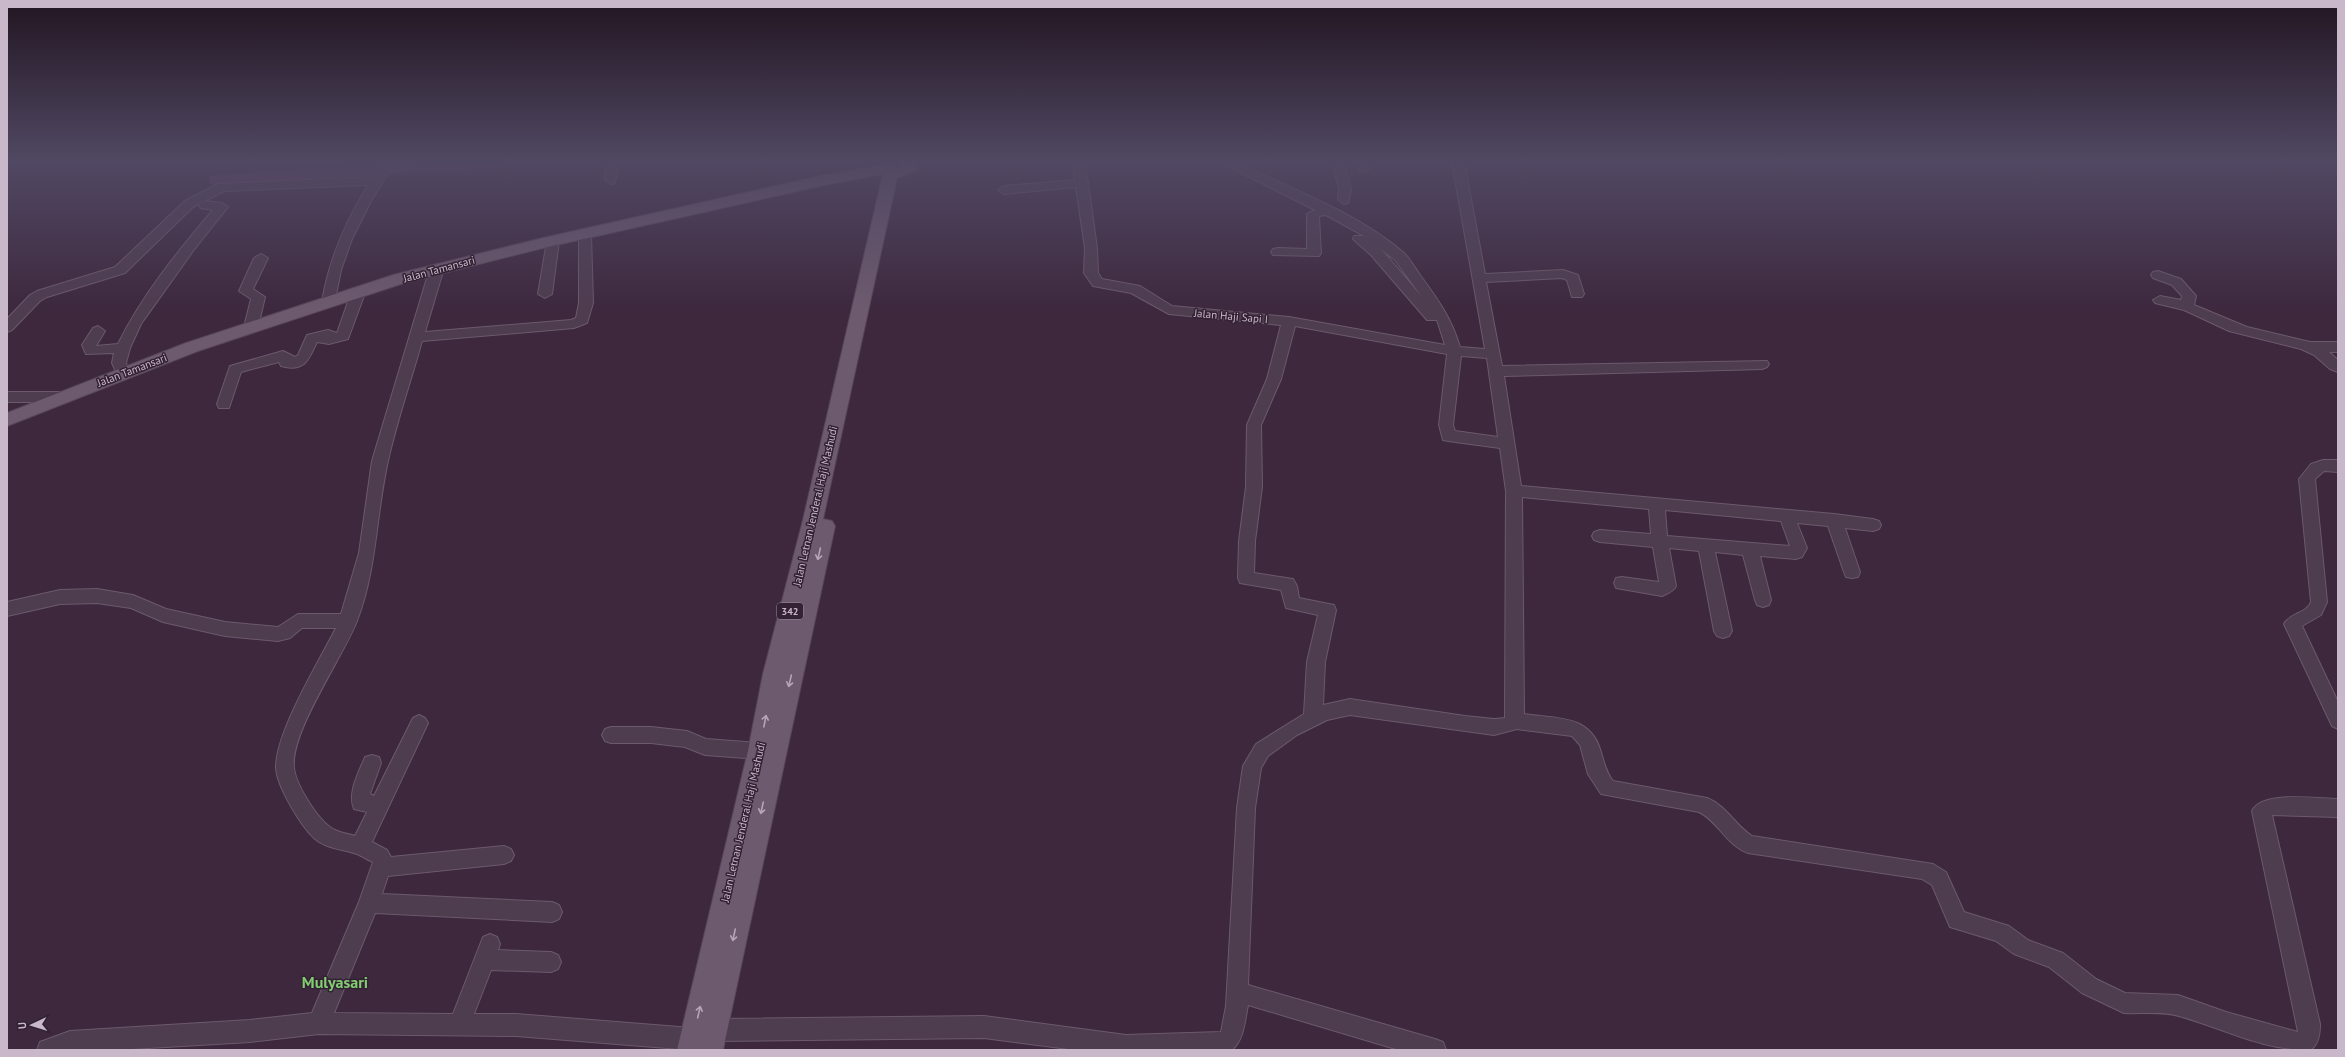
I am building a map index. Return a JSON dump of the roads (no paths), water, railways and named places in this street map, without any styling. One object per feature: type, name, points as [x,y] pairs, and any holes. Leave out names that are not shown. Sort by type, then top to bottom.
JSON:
[{"type":"main road","name":"Jalan Tamansari","points":[[7,420],[123,372],[251,327],[437,268],[686,211]]},
{"type":"main road","name":"Jalan Letnan Jenderal Haji Mashudi","points":[[697,1046],[737,886],[820,520],[887,211]]},
{"type":"main road","name":"Jalan Letnan Jenderal Haji Mashudi","points":[[697,1046],[715,1030],[759,751],[774,674],[820,520]]},
{"type":"street","points":[[7,327],[35,298],[42,294],[120,270],[181,211]]},
{"type":"street","points":[[123,372],[119,363],[123,348],[135,323],[188,248],[218,211]]},
{"type":"street","points":[[329,302],[336,266],[363,211]]},
{"type":"street","name":"Jalan Haji Sapi I","points":[[1085,211],[1091,248],[1091,273],[1098,283],[1135,289],[1168,310],[1289,321],[1450,349],[1494,362],[1762,364]]},
{"type":"street","points":[[1308,211],[1354,235],[1376,252],[1428,312],[1450,349]]},
{"type":"street","points":[[1313,214],[1325,211]]},
{"type":"street","points":[[1328,211],[1369,234],[1400,257],[1438,309],[1446,324],[1450,349],[1446,424],[1448,436],[1507,443]]},
{"type":"street","points":[[1467,211],[1494,362],[1514,491],[1515,721]]},
{"type":"street","points":[[1278,252],[1314,253],[1313,214]]},
{"type":"street","points":[[418,337],[574,324],[582,320],[586,303],[585,234]]},
{"type":"street","points":[[545,294],[553,241]]},
{"type":"street","points":[[251,327],[258,297],[246,291],[261,258]]},
{"type":"street","points":[[320,1023],[340,968],[369,903],[383,867],[380,856],[360,846],[330,838],[321,832],[297,801],[285,768],[288,745],[309,697],[348,621],[367,553],[380,460],[418,337],[437,268]]},
{"type":"street","points":[[1479,278],[1563,274],[1573,278],[1577,294]]},
{"type":"street","points":[[2158,275],[2172,278],[2180,284],[2189,296],[2187,305]]},
{"type":"street","points":[[224,404],[235,369],[283,356],[287,357],[286,363],[301,361],[305,358],[312,338],[328,335],[327,339],[329,340],[343,336],[358,293]]},
{"type":"street","points":[[2160,300],[2187,305],[2209,318],[2234,328],[2307,347],[2317,351],[2338,367]]},
{"type":"street","points":[[1289,321],[1274,379],[1254,425],[1254,487],[1247,541],[1246,578],[1287,584],[1289,586],[1292,603],[1328,610],[1316,662],[1313,720]]},
{"type":"street","points":[[98,332],[89,344],[91,351],[123,348]]},
{"type":"street","points":[[2307,347],[2338,347]]},
{"type":"street","points":[[7,397],[61,397]]},
{"type":"street","points":[[2338,466],[2318,466],[2312,470],[2307,478],[2320,602],[2318,609],[2314,613],[2293,624],[2338,721]]},
{"type":"street","points":[[1514,491],[1656,503],[1873,525]]},
{"type":"street","points":[[1622,583],[1667,588],[1656,503]]},
{"type":"street","points":[[1600,536],[1796,553],[1799,548],[1787,517]]},
{"type":"street","points":[[1834,520],[1852,572]]},
{"type":"street","points":[[1706,546],[1723,631]]},
{"type":"street","points":[[1750,550],[1763,600]]},
{"type":"street","points":[[7,610],[60,597],[98,596],[133,602],[163,615],[225,629],[278,634],[284,633],[298,621],[348,621]]},
{"type":"street","points":[[715,1030],[984,1027],[1126,1048],[1199,1045],[1227,1041],[1235,1023],[1238,992],[1242,867],[1252,766],[1262,750],[1291,730],[1313,720],[1323,713],[1350,707],[1426,720],[1472,725],[1494,727],[1508,725],[1515,721],[1576,729],[1585,733],[1589,741],[1600,782],[1608,788],[1700,804],[1712,809],[1737,837],[1748,844],[1926,870],[1939,879],[1957,920],[2002,933],[2022,946],[2056,960],[2089,986],[2124,1003],[2178,1005],[2226,1023],[2301,1043],[2306,1041],[2309,1036],[2309,1024],[2262,811],[2268,807],[2276,806],[2338,808]]},
{"type":"street","points":[[360,846],[381,805],[419,723]]},
{"type":"street","points":[[611,735],[651,735],[687,739],[705,747],[759,751]]},
{"type":"street","points":[[372,763],[361,794],[361,803],[381,805]]},
{"type":"street","points":[[383,867],[504,854]]},
{"type":"street","points":[[369,903],[552,912]]},
{"type":"street","points":[[460,1024],[487,952],[551,962]]},
{"type":"street","points":[[1238,992],[1435,1050]]},
{"type":"street","points":[[48,1050],[70,1042],[250,1031],[320,1023],[516,1025],[697,1046]]},
{"type":"district","name":"Mulyasari","points":[[335,982]]}]
